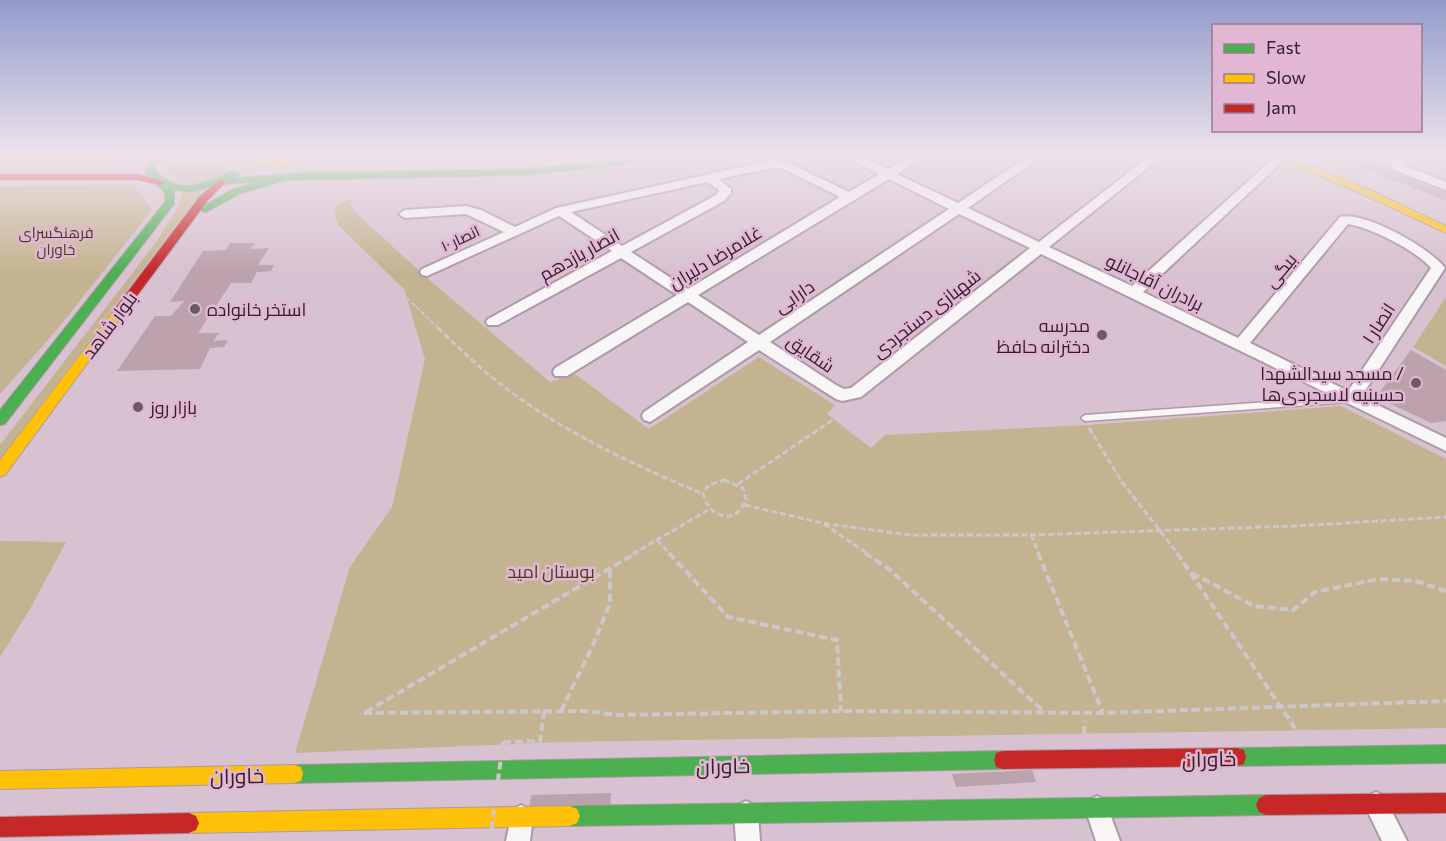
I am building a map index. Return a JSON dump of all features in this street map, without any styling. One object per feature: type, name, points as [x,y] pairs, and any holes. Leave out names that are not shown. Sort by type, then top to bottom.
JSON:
[{"type":"main road","name":"بلوار شاهد","points":[[0,420],[170,202],[170,193]]},
{"type":"main road","name":"بلوار شاهد","points":[[0,471],[209,193]]},
{"type":"main road","points":[[177,234],[222,198],[236,193]]},
{"type":"main road","points":[[1368,193],[1446,230]]},
{"type":"main road","name":"خاوران","points":[[0,780],[811,763],[1446,754]]},
{"type":"main road","points":[[2,831],[306,831],[521,817],[1097,807],[1446,804]]},
{"type":"street","name":"انصار ۱۰","points":[[427,272],[560,211],[644,193]]},
{"type":"street","name":"انصار یازدهم","points":[[493,322],[725,193]]},
{"type":"street","name":"انصار ۱۰","points":[[841,193],[849,197]]},
{"type":"street","name":"غلامرضا دلیران","points":[[561,372],[855,193]]},
{"type":"street","name":"برادران آقاجانلو","points":[[928,193],[1446,445]]},
{"type":"street","name":"دارابی","points":[[650,416],[981,193]]},
{"type":"street","name":"شهبازی دستجردی","points":[[830,389],[842,395],[855,393],[1111,193]]},
{"type":"street","points":[[1133,293],[1237,193]]},
{"type":"street","points":[[405,213],[466,210],[513,231]]},
{"type":"street","name":"شقایق","points":[[560,211],[830,389]]},
{"type":"street","name":"انصار ۱","points":[[1348,219],[1369,226],[1425,255],[1438,268],[1351,399]]},
{"type":"street","name":"بیگی","points":[[1240,345],[1348,219]]},
{"type":"street","points":[[1376,804],[1395,841]]},
{"type":"street","points":[[1097,807],[1108,841]]},
{"type":"street","points":[[746,813],[748,841]]},
{"type":"street","points":[[518,841],[521,817]]},
{"type":"lane","points":[[1085,418],[1351,399]]},
{"type":"path","points":[[407,298],[485,371],[527,403],[612,454],[703,494]]},
{"type":"path","points":[[1085,418],[1123,483],[1162,531],[1298,732]]},
{"type":"path","points":[[738,484],[834,419]]},
{"type":"path","points":[[717,481],[731,481],[738,484],[746,494],[745,505],[741,510],[728,516],[721,516],[708,510],[704,505],[703,494],[711,484],[717,481]]},
{"type":"path","points":[[745,505],[822,523],[910,535],[1030,535],[1162,531],[1446,517]]},
{"type":"path","points":[[708,510],[364,713],[543,711],[585,711],[618,715],[841,711],[1103,713],[1446,701]]},
{"type":"path","points":[[822,523],[889,569],[1043,711]]},
{"type":"path","points":[[1030,535],[1103,713]]},
{"type":"path","points":[[657,540],[728,617],[837,640],[841,711]]},
{"type":"path","points":[[561,711],[593,645],[610,603],[610,568]]},
{"type":"path","points":[[1191,573],[1254,606],[1293,610],[1315,592],[1379,579],[1415,581],[1446,591]]},
{"type":"path","points":[[490,841],[503,742],[540,741],[543,711]]},
{"type":"green space","name":"فرهنگسرای خاوران","points":[[0,193],[139,193],[152,210],[55,332],[0,394]]},
{"type":"green space","points":[[182,193],[200,193],[0,458],[0,445],[154,245],[179,206]]},
{"type":"green space","name":"بوستان امید","points":[[351,200],[356,213],[427,278],[550,382],[575,374],[649,429],[759,357],[835,405],[827,414],[871,448],[885,435],[1088,425],[1341,406],[1446,459],[1446,728],[563,742],[295,753],[350,567],[392,507],[425,359],[404,289],[338,225],[334,211],[339,203]]},
{"type":"green space","points":[[1446,297],[1446,366],[1413,347]]},
{"type":"green space","points":[[0,541],[66,542],[30,609],[0,657]]},
{"type":"building","points":[[1427,193],[1446,193],[1446,201]]},
{"type":"building","name":"استخر خانواده","points":[[230,243],[255,243],[250,249],[269,248],[258,265],[274,265],[271,271],[257,272],[251,283],[231,283],[198,333],[219,333],[213,341],[228,340],[224,347],[210,348],[200,369],[117,371],[155,316],[171,316],[184,301],[170,302],[203,251],[226,250]]},
{"type":"building","name":"مسجد سیدالشهدا / حسینیه لاسجردی‌ها","points":[[1411,350],[1446,370],[1446,421],[1431,423],[1376,397]]},
{"type":"building","points":[[1032,770],[1036,782],[956,787],[952,774]]},
{"type":"building","points":[[611,793],[610,808],[529,807],[531,795]]},
{"type":"traffic: fast","points":[[0,420],[170,202],[170,193]]},
{"type":"traffic: fast","points":[[206,209],[233,193]]},
{"type":"traffic: fast","points":[[1237,757],[1446,754]]},
{"type":"traffic: fast","points":[[294,774],[1003,760]]},
{"type":"traffic: fast","points":[[570,816],[1266,805]]},
{"type":"traffic: slow","points":[[1369,193],[1446,230]]},
{"type":"traffic: slow","points":[[0,471],[118,313]]},
{"type":"traffic: slow","points":[[0,780],[294,774]]},
{"type":"traffic: slow","points":[[189,823],[570,816]]},
{"type":"traffic: jam","points":[[118,313],[209,193]]},
{"type":"traffic: jam","points":[[1003,760],[1237,757]]},
{"type":"traffic: jam","points":[[1266,805],[1446,803]]},
{"type":"traffic: jam","points":[[0,827],[189,823]]},
{"type":"place","name":"استخر خانواده","points":[[195,309]]},
{"type":"place","name":"مدرسه دخترانه حافظ","points":[[1102,335]]},
{"type":"place","name":"مسجد سیدالشهدا / حسینیه لاسجردی‌ها","points":[[1416,383]]},
{"type":"place","name":"بازار روز","points":[[138,407]]}]
